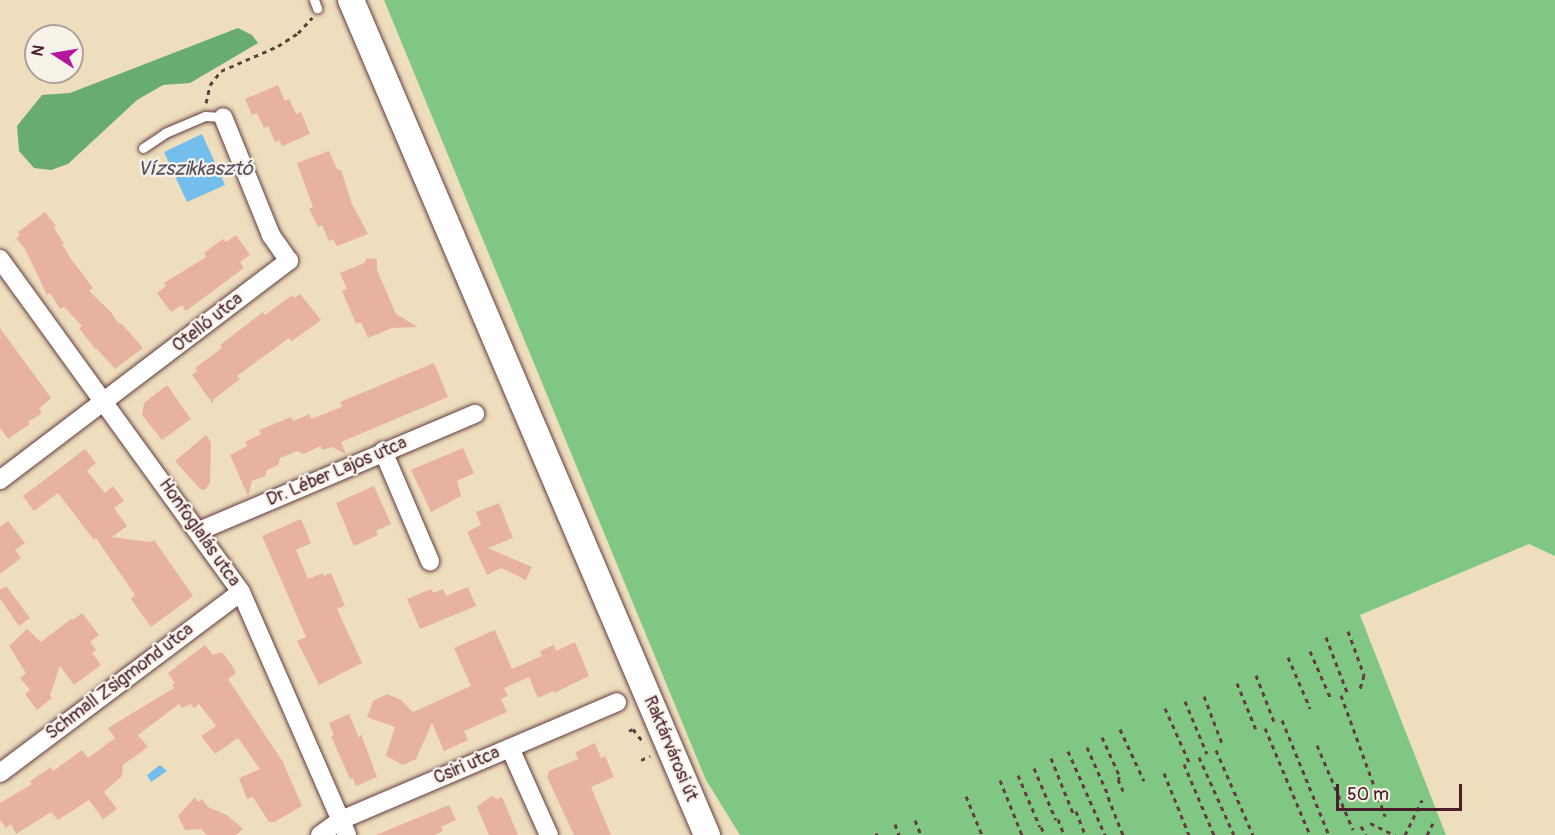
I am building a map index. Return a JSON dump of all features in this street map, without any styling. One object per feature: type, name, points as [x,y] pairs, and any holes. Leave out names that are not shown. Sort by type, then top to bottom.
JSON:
[{"type":"main road","name":"Raktárvárosi út","points":[[351,0],[706,835]]},
{"type":"street","name":"Otelló utca","points":[[0,480],[289,261],[271,235],[214,117]]},
{"type":"street","name":"Honfoglalás utca","points":[[0,259],[241,592],[344,827]]},
{"type":"street","name":"Dr. Léber Lajos utca","points":[[199,531],[383,451],[475,414]]},
{"type":"street","points":[[383,451],[430,561]]},
{"type":"street","name":"Schmall Zsigmond utca","points":[[0,773],[241,592]]},
{"type":"street","name":"Csiri utca","points":[[320,835],[344,827],[510,748],[616,702]]},
{"type":"street","points":[[510,748],[549,835]]},
{"type":"lane","points":[[143,148],[165,134],[214,117]]},
{"type":"path","points":[[214,117],[210,85],[221,71],[285,42],[298,33],[316,4]]},
{"type":"path","points":[[1348,632],[1364,675],[1360,689]]},
{"type":"path","points":[[1326,637],[1347,692]]},
{"type":"path","points":[[1310,651],[1331,699]]},
{"type":"path","points":[[1288,657],[1310,708]]},
{"type":"path","points":[[1256,675],[1275,724]]},
{"type":"path","points":[[1237,683],[1257,732]]},
{"type":"path","points":[[1341,695],[1385,816]]},
{"type":"path","points":[[1203,696],[1223,746]]},
{"type":"path","points":[[1185,701],[1207,754]]},
{"type":"path","points":[[1166,708],[1214,835]]},
{"type":"path","points":[[1282,720],[1329,835]]},
{"type":"path","points":[[1265,728],[1310,835]]},
{"type":"path","points":[[629,731],[633,729],[654,755],[641,760]]},
{"type":"path","points":[[1120,729],[1144,781]]},
{"type":"path","points":[[1102,737],[1120,777],[1118,779],[1123,791]]},
{"type":"path","points":[[1317,745],[1353,830]]},
{"type":"path","points":[[1087,747],[1123,835]]},
{"type":"path","points":[[1216,750],[1253,835]]},
{"type":"path","points":[[1068,751],[1105,835]]},
{"type":"path","points":[[1198,757],[1234,835]]},
{"type":"path","points":[[1051,758],[1085,835]]},
{"type":"path","points":[[1034,768],[1064,835]]},
{"type":"path","points":[[1164,773],[1190,835]]},
{"type":"path","points":[[1018,775],[1045,835]]},
{"type":"path","points":[[1000,780],[1022,835]]},
{"type":"path","points":[[966,796],[982,835]]},
{"type":"path","points":[[1406,835],[1422,800]]},
{"type":"path","points":[[915,820],[921,835]]},
{"type":"path","points":[[1370,823],[1395,835]]},
{"type":"path","points":[[1427,835],[1433,823]]},
{"type":"path","points":[[895,824],[899,835]]},
{"type":"path","points":[[1361,826],[1366,835]]},
{"type":"green space","points":[[384,0],[1555,0],[1555,556],[1529,544],[1360,615],[1446,835],[740,835],[706,780]]},
{"type":"green space","points":[[238,28],[252,35],[258,43],[190,83],[163,85],[137,100],[68,164],[51,170],[34,168],[19,151],[17,126],[42,95],[70,93]]},
{"type":"water","name":"Vízszikkasztó","points":[[202,134],[225,185],[187,202],[164,152]]},
{"type":"water","points":[[160,765],[167,771],[151,782],[147,775]]},
{"type":"building","points":[[278,85],[285,101],[289,99],[296,114],[301,112],[310,134],[282,146],[279,140],[275,142],[268,126],[264,128],[257,113],[252,115],[245,99]]},
{"type":"building","points":[[329,151],[337,169],[341,170],[352,204],[368,234],[337,246],[333,239],[329,241],[322,225],[318,227],[309,209],[313,207],[297,163]]},
{"type":"building","points":[[45,212],[56,226],[54,228],[71,259],[93,288],[89,291],[143,348],[115,369],[95,349],[79,328],[82,326],[64,307],[60,309],[50,293],[47,295],[25,249],[16,238],[20,236],[18,232]]},
{"type":"building","points":[[236,235],[250,255],[240,262],[244,268],[186,311],[182,305],[171,312],[157,293],[166,286],[164,283],[206,257],[204,253],[223,239],[226,242]]},
{"type":"building","points":[[367,258],[377,259],[377,270],[396,314],[418,327],[392,328],[368,338],[361,322],[356,324],[342,291],[347,289],[340,273],[364,263]]},
{"type":"building","points":[[300,294],[321,320],[292,341],[289,338],[237,376],[240,379],[213,400],[213,404],[192,375],[197,371],[195,368],[222,348],[220,345],[263,312],[265,315],[292,295],[294,298]]},
{"type":"building","points":[[0,328],[51,398],[39,409],[42,413],[8,439],[0,428]]},
{"type":"building","points":[[434,363],[448,397],[341,442],[346,454],[332,447],[322,450],[321,446],[303,454],[297,451],[280,458],[278,465],[267,470],[265,476],[252,481],[248,496],[230,455],[247,446],[245,442],[261,434],[259,430],[291,417],[293,421],[310,414],[311,419],[342,407],[340,402]]},
{"type":"building","points":[[167,385],[191,419],[162,440],[142,415],[144,403]]},
{"type":"building","points":[[206,435],[211,442],[210,483],[205,490],[200,489],[175,461]]},
{"type":"building","points":[[463,448],[474,473],[457,481],[461,496],[431,512],[411,470]]},
{"type":"building","points":[[85,449],[96,463],[87,471],[105,493],[113,486],[124,501],[114,508],[127,526],[112,537],[150,542],[154,540],[193,596],[151,627],[131,599],[135,595],[96,538],[94,540],[58,493],[34,511],[23,496]]},
{"type":"building","points":[[374,486],[391,524],[376,531],[378,535],[354,546],[336,503]]},
{"type":"building","points":[[499,503],[513,538],[488,548],[532,567],[526,580],[501,568],[487,575],[467,532],[481,525],[476,512]]},
{"type":"building","points":[[301,519],[311,543],[296,550],[308,579],[323,573],[324,576],[331,573],[345,606],[337,609],[362,663],[319,685],[297,641],[306,637],[262,536]]},
{"type":"building","points":[[8,521],[25,543],[15,550],[21,558],[0,574],[0,527]]},
{"type":"building","points":[[6,586],[30,618],[19,626],[0,599],[0,590]]},
{"type":"building","points":[[468,587],[476,606],[420,629],[407,599],[431,589],[433,593],[443,589],[446,596]]},
{"type":"building","points":[[82,613],[99,635],[90,642],[96,650],[92,653],[101,665],[74,685],[60,666],[50,695],[52,698],[37,710],[25,694],[30,690],[20,678],[26,673],[9,646],[27,629],[41,642]]},
{"type":"building","points":[[495,630],[512,669],[542,656],[540,651],[554,645],[556,651],[575,642],[589,676],[538,698],[529,677],[504,688],[508,696],[501,699],[507,712],[464,731],[468,740],[444,751],[432,723],[416,759],[403,765],[386,756],[395,727],[367,717],[373,701],[387,694],[401,700],[413,712],[471,686],[454,648]]},
{"type":"building","points":[[205,645],[213,655],[222,652],[235,670],[235,674],[228,679],[283,762],[302,806],[274,822],[269,822],[253,797],[247,799],[239,778],[260,769],[238,738],[215,754],[201,736],[216,726],[199,704],[194,708],[191,704],[182,708],[179,704],[138,735],[148,747],[123,765],[122,776],[104,792],[117,809],[103,819],[89,800],[58,820],[51,812],[16,834],[11,824],[6,828],[0,820],[0,803],[32,784],[30,781],[51,767],[53,771],[82,750],[88,758],[115,738],[108,728],[174,688],[172,685],[175,683],[168,673]]},
{"type":"building","points":[[349,714],[359,738],[361,734],[377,777],[356,786],[353,778],[350,779],[331,736],[334,735],[329,723]]},
{"type":"building","points":[[595,743],[601,758],[605,756],[614,777],[591,787],[611,835],[574,835],[547,777],[549,771],[578,759],[575,752]]},
{"type":"building","points":[[491,796],[497,799],[502,797],[518,835],[489,835],[477,807]]},
{"type":"building","points":[[195,797],[198,802],[202,799],[208,807],[227,815],[243,829],[236,835],[207,835],[201,829],[185,830],[178,816]]},
{"type":"building","points":[[449,805],[456,820],[441,827],[443,831],[434,835],[376,835]]}]
